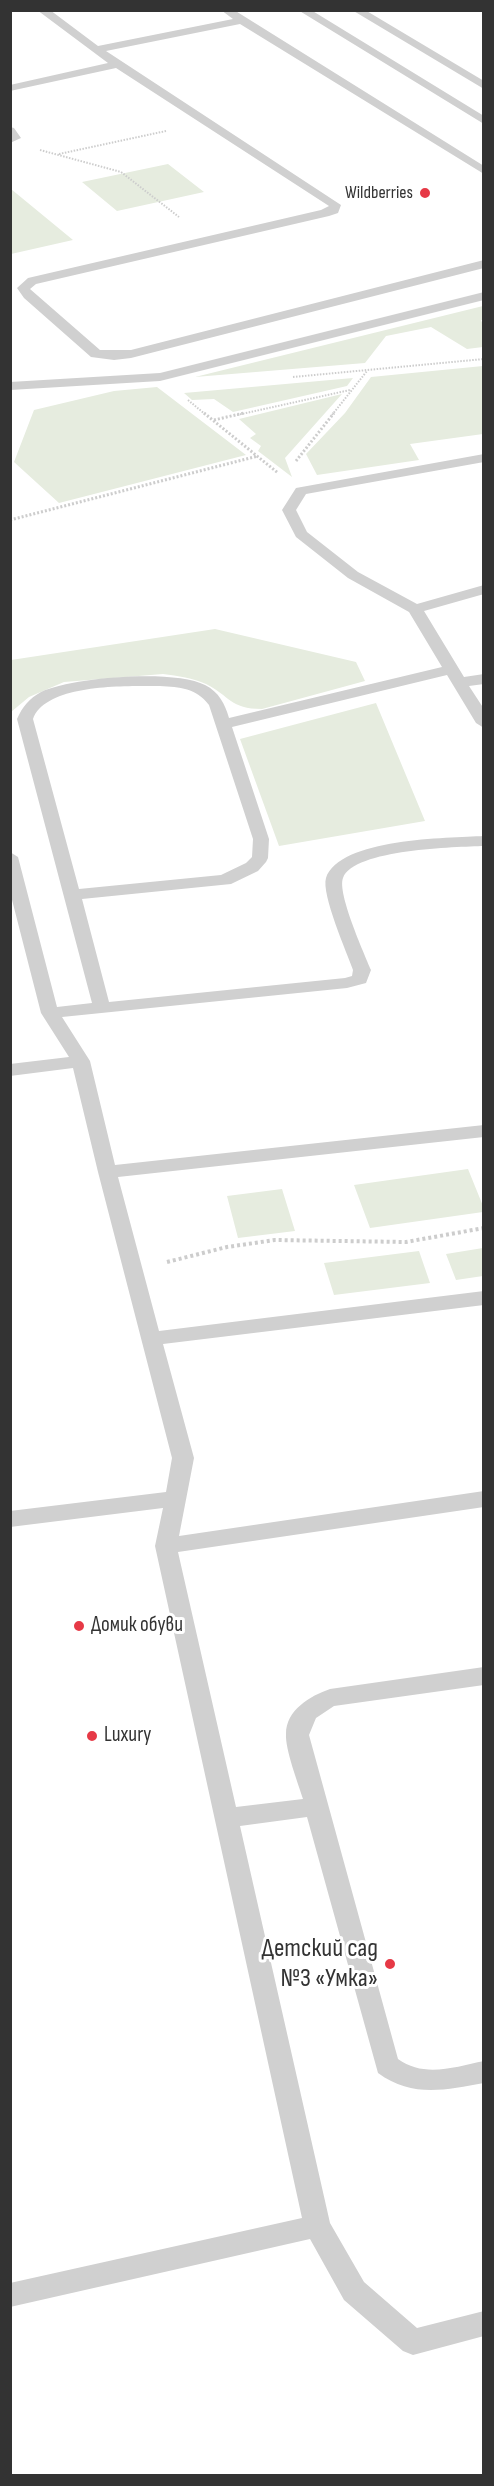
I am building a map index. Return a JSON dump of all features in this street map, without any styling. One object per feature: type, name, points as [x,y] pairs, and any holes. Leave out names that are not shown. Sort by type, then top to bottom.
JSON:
[{"type":"lane","points":[[42,10],[96,50],[335,206],[334,210],[325,213],[32,281],[24,288],[27,295],[96,354],[114,356],[143,351],[483,264]]},
{"type":"lane","points":[[226,10],[483,171]]},
{"type":"lane","points":[[303,10],[483,121]]},
{"type":"lane","points":[[357,10],[483,86]]},
{"type":"lane","points":[[96,50],[242,20]]},
{"type":"lane","points":[[10,88],[118,64]]},
{"type":"lane","points":[[10,130],[15,138],[10,140]]},
{"type":"lane","points":[[10,386],[160,378],[483,296]]},
{"type":"lane","points":[[483,458],[301,491],[289,510],[301,534],[353,575],[415,609],[483,723]]},
{"type":"lane","points":[[415,609],[483,589]]},
{"type":"lane","points":[[223,724],[451,669]]},
{"type":"lane","points":[[460,682],[483,679]]},
{"type":"lane","points":[[72,895],[225,880],[252,867],[260,858],[261,839],[217,705],[206,692],[187,683],[169,680],[69,688],[52,693],[32,706],[25,719],[102,1008]]},
{"type":"lane","points":[[50,1013],[347,983],[360,979],[362,970],[335,893],[334,878],[345,862],[373,852],[403,847],[483,840]]},
{"type":"lane","points":[[10,857],[50,1013],[81,1061],[107,1172],[183,1458],[173,1499],[166,1546],[317,2226],[354,2291],[413,2342],[483,2323]]},
{"type":"lane","points":[[10,1070],[81,1061]]},
{"type":"lane","points":[[107,1172],[483,1131]]},
{"type":"lane","points":[[152,1339],[483,1298]]},
{"type":"lane","points":[[10,1519],[173,1499]]},
{"type":"lane","points":[[166,1546],[483,1499]]},
{"type":"lane","points":[[483,1676],[330,1698],[315,1704],[304,1714],[297,1735],[387,2065],[398,2076],[412,2081],[428,2082],[483,2072]]},
{"type":"lane","points":[[227,1818],[317,1806]]},
{"type":"lane","points":[[10,2295],[317,2226]]},
{"type":"path","points":[[58,155],[208,122]]},
{"type":"path","points":[[39,149],[121,172],[210,240]]},
{"type":"path","points":[[287,377],[483,359]]},
{"type":"path","points":[[296,460],[367,370]]},
{"type":"path","points":[[160,378],[270,466]]},
{"type":"path","points":[[213,420],[352,390]]},
{"type":"path","points":[[10,520],[258,456]]},
{"type":"path","points":[[134,1271],[227,1246],[274,1240],[406,1242],[483,1228]]},
{"type":"shaded area","points":[[168,164],[204,192],[117,211],[82,182]]},
{"type":"shaded area","points":[[11,189],[73,240],[11,254]]},
{"type":"shaded area","points":[[483,306],[483,320],[481,320],[483,347],[467,349],[431,327],[386,336],[365,363],[195,377]]},
{"type":"shaded area","points":[[483,366],[483,434],[410,444],[419,460],[317,475],[306,454],[345,413],[371,377]]},
{"type":"shaded area","points":[[353,378],[347,386],[233,412],[214,399],[192,400],[184,393]]},
{"type":"shaded area","points":[[157,387],[246,455],[59,503],[14,462],[34,410],[114,391]]},
{"type":"shaded area","points":[[342,394],[285,458],[292,477],[258,451],[261,446],[250,438],[256,434],[239,419]]},
{"type":"shaded area","points":[[215,629],[356,662],[365,681],[262,709],[243,707],[201,682],[163,674],[64,682],[29,697],[11,712],[11,660]]},
{"type":"shaded area","points":[[376,703],[425,821],[279,846],[240,739]]},
{"type":"shaded area","points":[[468,1169],[483,1206],[483,1212],[370,1228],[354,1185]]},
{"type":"shaded area","points":[[282,1189],[295,1231],[238,1238],[227,1196]]},
{"type":"shaded area","points":[[483,1248],[483,1276],[456,1280],[446,1254]]},
{"type":"shaded area","points":[[419,1251],[430,1283],[334,1295],[324,1263]]},
{"type":"place","name":"Wildberries","points":[[425,193]]},
{"type":"place","name":"Домик обуви","points":[[79,1626]]},
{"type":"place","name":"Luxury","points":[[92,1736]]},
{"type":"place","name":"Детский сад №3 «Умка»","points":[[390,1964]]}]
